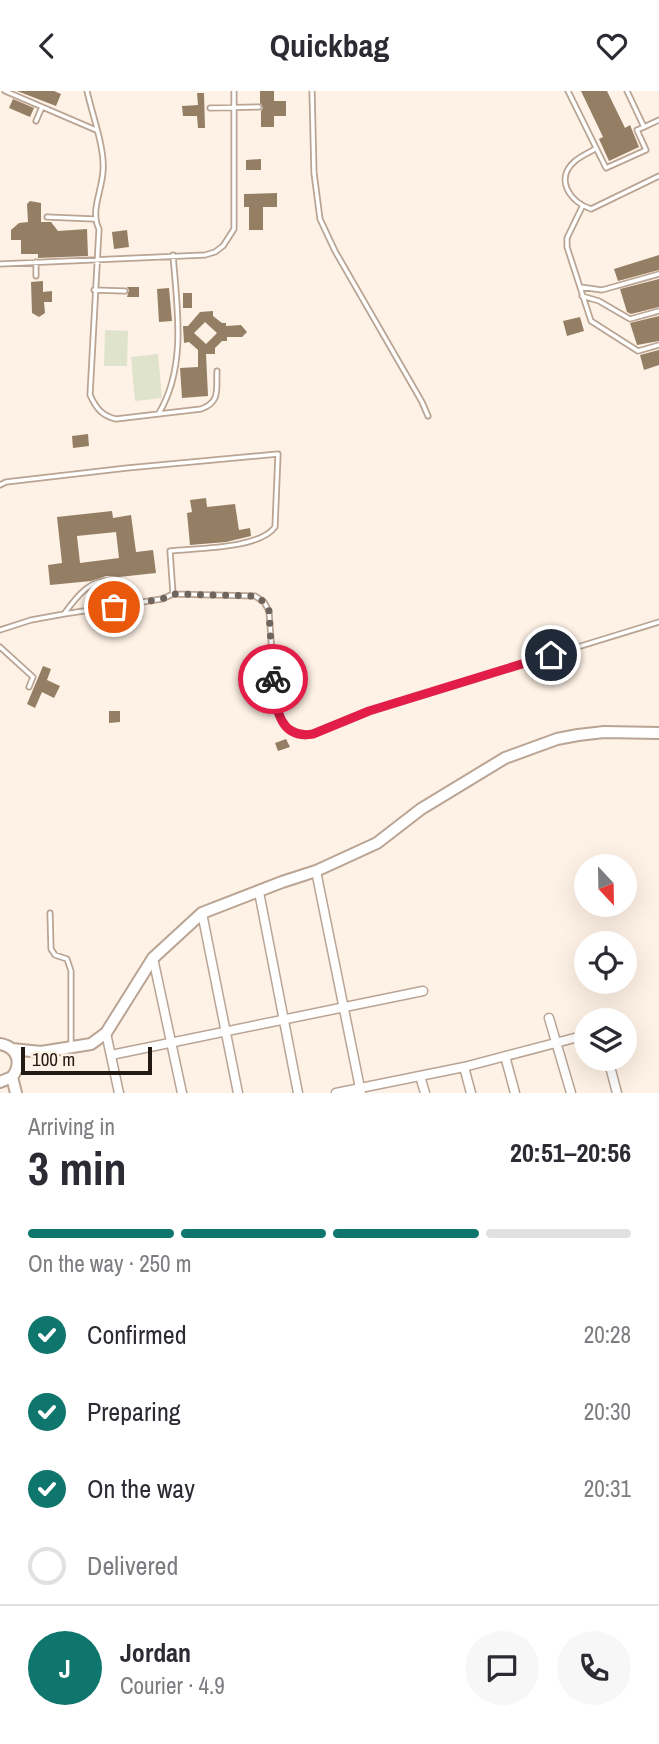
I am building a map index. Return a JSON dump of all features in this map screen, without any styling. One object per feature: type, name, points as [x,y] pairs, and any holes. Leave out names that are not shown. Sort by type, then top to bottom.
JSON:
[{"type":"main road","points":[[18,1065],[41,1052],[91,1044],[106,1033],[153,958],[202,913],[316,871],[377,843],[421,809],[505,758],[557,739],[578,735],[604,732],[659,733]]},
{"type":"main road","points":[[4,1045],[41,1052]]},
{"type":"main road","points":[[4,1045],[18,1059],[12,1077],[16,1093]]},
{"type":"main road","points":[[0,1082],[12,1077]]},
{"type":"street","points":[[316,871],[360,1091]]},
{"type":"street","points":[[259,892],[298,1093]]},
{"type":"street","points":[[202,913],[238,1093]]},
{"type":"street","points":[[153,958],[182,1093]]},
{"type":"street","points":[[111,1055],[423,991]]},
{"type":"street","points":[[549,1018],[571,1093]]},
{"type":"street","points":[[106,1033],[119,1093]]},
{"type":"street","points":[[336,1093],[360,1091],[574,1038]]},
{"type":"street","points":[[505,1056],[515,1093]]},
{"type":"street","points":[[464,1067],[471,1093]]},
{"type":"street","points":[[611,1071],[617,1093]]},
{"type":"street","points":[[420,1076],[425,1093]]},
{"type":"lane","points":[[7,91],[96,130]]},
{"type":"lane","points":[[87,91],[103,160],[94,219],[99,229],[90,395],[94,404],[106,417],[116,419],[201,409],[216,400],[217,371]]},
{"type":"lane","points":[[0,264],[205,255],[215,252],[229,238],[233,229],[234,91]]},
{"type":"lane","points":[[312,91],[314,173],[323,229],[428,416]]},
{"type":"lane","points":[[568,91],[606,168],[646,151],[637,130],[659,120]]},
{"type":"lane","points":[[627,91],[644,127]]},
{"type":"lane","points":[[36,121],[43,107]]},
{"type":"lane","points":[[210,108],[259,107]]},
{"type":"lane","points":[[595,149],[577,159],[569,167],[566,177],[568,194],[582,207],[591,209],[659,176]]},
{"type":"lane","points":[[582,207],[567,238],[567,247],[591,321],[638,351],[659,345]]},
{"type":"lane","points":[[47,217],[94,219]]},
{"type":"lane","points":[[159,414],[168,399],[180,339],[173,255]]},
{"type":"lane","points":[[36,262],[36,277]]},
{"type":"lane","points":[[579,287],[601,290],[659,274]]},
{"type":"lane","points":[[94,290],[125,291]]},
{"type":"lane","points":[[582,296],[598,301],[630,319],[659,311]]},
{"type":"lane","points":[[0,485],[6,482],[127,468],[278,454],[275,527],[271,533],[255,541],[170,551],[173,594]]},
{"type":"lane","points":[[64,614],[75,599],[95,582],[110,580],[127,584],[139,603]]},
{"type":"lane","points":[[0,630],[32,620],[162,599],[173,594],[256,596],[264,602],[269,611],[276,711],[288,728],[304,736],[369,711],[659,622]]},
{"type":"lane","points":[[0,647],[33,677],[29,687]]},
{"type":"lane","points":[[50,913],[51,949],[55,955],[67,960],[71,971],[71,1047]]},
{"type":"green space","points":[[105,330],[128,331],[127,366],[104,366]]},
{"type":"green space","points":[[158,354],[162,398],[135,401],[131,357]]},
{"type":"building","points":[[17,91],[54,91],[61,94],[56,106]]},
{"type":"building","points":[[260,91],[274,91],[274,101],[286,101],[286,116],[274,116],[274,127],[261,127],[263,108]]},
{"type":"building","points":[[581,91],[607,91],[625,128],[630,125],[639,147],[609,161],[599,139],[603,137]]},
{"type":"building","points":[[197,93],[204,93],[205,128],[198,128],[197,116],[183,116],[182,106],[198,105]]},
{"type":"building","points":[[13,99],[34,108],[30,117],[9,108]]},
{"type":"building","points":[[261,159],[261,170],[246,170],[246,160]]},
{"type":"building","points":[[277,193],[277,207],[263,207],[263,230],[249,230],[249,207],[244,207],[244,194]]},
{"type":"building","points":[[30,201],[41,203],[41,222],[51,222],[58,231],[87,229],[88,256],[38,258],[38,254],[21,254],[21,240],[11,240],[11,230],[19,223],[28,222],[27,204]]},
{"type":"building","points":[[127,230],[129,247],[114,249],[112,232]]},
{"type":"building","points":[[659,255],[659,270],[618,281],[614,269]]},
{"type":"building","points":[[659,279],[659,307],[631,314],[627,312],[620,289]]},
{"type":"building","points":[[43,281],[43,292],[52,291],[52,302],[44,302],[45,313],[39,317],[32,313],[31,282]]},
{"type":"building","points":[[127,287],[139,287],[139,297],[127,297]]},
{"type":"building","points":[[169,288],[172,321],[159,322],[157,289]]},
{"type":"building","points":[[183,293],[192,293],[192,308],[183,308]]},
{"type":"building","points":[[213,311],[213,316],[226,323],[226,326],[241,325],[247,332],[242,337],[227,337],[227,341],[222,341],[215,348],[215,354],[206,354],[208,396],[182,398],[180,368],[198,367],[198,350],[189,342],[184,343],[183,326],[188,326],[200,312]],"holes":[[[205,322],[217,333],[206,344],[194,333]]]},
{"type":"building","points":[[659,316],[659,341],[637,345],[630,323]]},
{"type":"building","points":[[580,317],[584,331],[567,336],[563,321]]},
{"type":"building","points":[[659,350],[659,365],[644,370],[640,355]]},
{"type":"building","points":[[88,434],[89,446],[73,448],[72,436]]},
{"type":"building","points":[[206,498],[207,507],[235,504],[239,530],[250,528],[251,536],[226,542],[190,545],[187,513],[192,512],[190,500]]},
{"type":"building","points":[[112,511],[113,518],[131,515],[136,552],[153,550],[156,573],[106,576],[91,581],[50,585],[48,565],[62,563],[57,517]],"holes":[[[116,532],[119,558],[80,563],[77,536]]]},
{"type":"building","points":[[43,666],[51,669],[47,680],[60,686],[54,698],[42,692],[35,708],[27,704]]},
{"type":"building","points":[[109,711],[120,711],[120,722],[109,723]]},
{"type":"building","points":[[286,739],[290,747],[278,751],[275,743]]},
{"type":"way so far","points":[[114,607],[162,599],[173,594],[256,596],[264,602],[269,611],[273,679]]},
{"type":"route","points":[[273,679],[276,711],[288,728],[304,736],[369,711],[551,655]]}]
